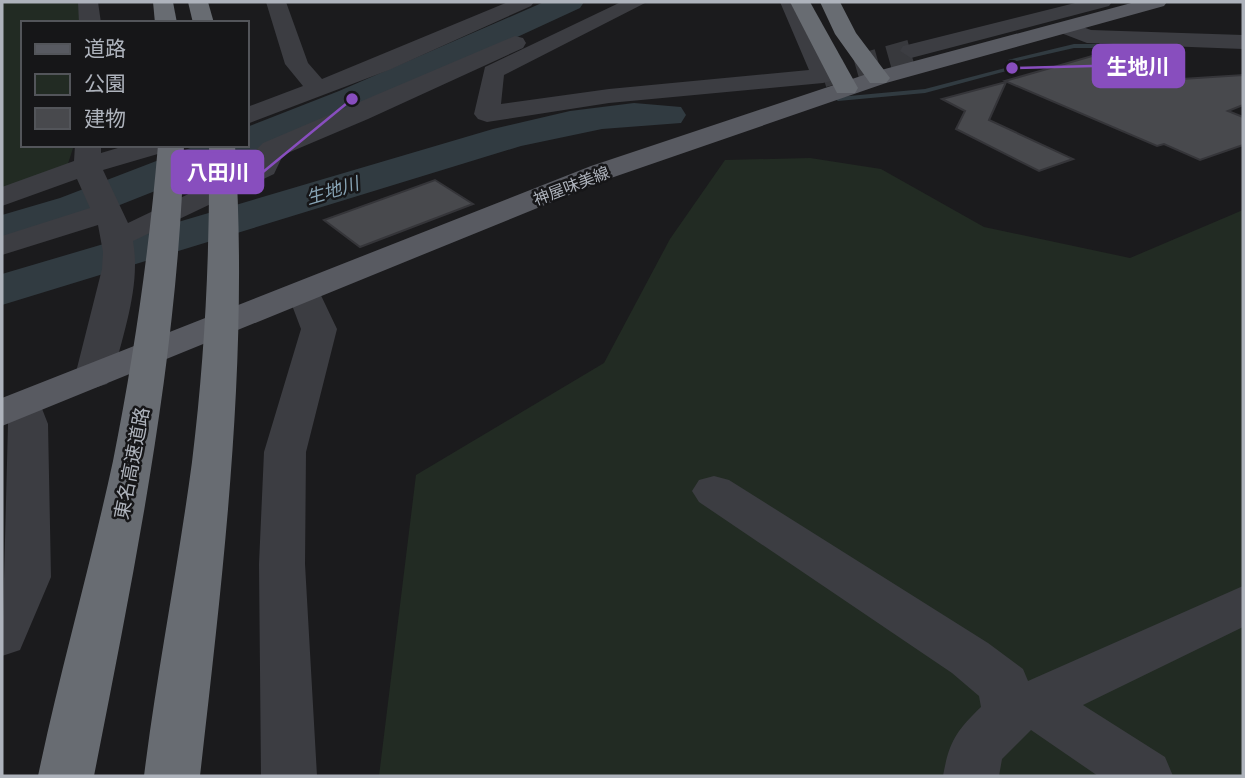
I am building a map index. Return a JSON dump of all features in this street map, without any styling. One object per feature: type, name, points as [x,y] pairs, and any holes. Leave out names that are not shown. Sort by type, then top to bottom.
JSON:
[{"type":"highway","points":[[163,2],[166,21]]},
{"type":"highway","points":[[198,2],[203,21]]},
{"type":"highway","points":[[800,2],[846,88]]},
{"type":"highway","points":[[830,2],[846,34],[878,78]]},
{"type":"highway","name":"東名高速道路","points":[[66,776],[140,428],[169,216],[171,147]]},
{"type":"highway","points":[[172,776],[221,392],[226,207],[222,147]]},
{"type":"main road","name":"神屋味美線","points":[[12,409],[601,172],[878,78],[1069,28],[1111,5],[1157,2]]},
{"type":"street","points":[[88,2],[90,21]]},
{"type":"street","points":[[276,2],[297,64],[318,90]]},
{"type":"street","points":[[248,116],[318,90],[524,2]]},
{"type":"street","points":[[2,247],[111,225],[134,233],[264,168],[267,153],[273,149],[359,114],[606,2]]},
{"type":"street","points":[[637,2],[493,72],[487,114],[583,99],[823,76],[790,2]]},
{"type":"street","points":[[911,51],[1111,5]]},
{"type":"street","points":[[1069,28],[1087,36],[1243,42]]},
{"type":"street","points":[[2,197],[87,156],[145,147]]},
{"type":"street","points":[[87,156],[111,225],[120,263],[94,376]]},
{"type":"street","points":[[289,776],[282,564],[285,452],[319,329],[304,292]]},
{"type":"street","points":[[2,635],[27,577],[28,424],[12,409]]},
{"type":"street","points":[[714,491],[970,658],[1004,685],[1021,709],[1145,776]]},
{"type":"street","points":[[971,776],[976,748],[1021,709],[1243,605]]},
{"type":"green space","points":[[2,2],[80,2],[82,21],[21,21],[21,147],[73,147],[65,173],[2,195]]},
{"type":"green space","points":[[810,158],[881,169],[984,227],[1130,258],[1243,210],[1243,776],[379,776],[416,475],[604,363],[670,239],[725,160]]},
{"type":"building","points":[[1099,54],[1166,80],[1243,75],[1243,105],[1228,111],[1243,117],[1243,145],[1200,160],[1164,144],[1157,146],[1005,81]]},
{"type":"building","points":[[1006,82],[989,120],[1073,159],[1039,171],[956,129],[965,111],[942,99]]},
{"type":"building","points":[[435,180],[473,204],[360,247],[324,220]]},
{"type":"waterway","points":[[248,141],[352,99],[569,2]]},
{"type":"waterway","name":"生地川","points":[[838,99],[925,91],[1012,68],[1010,61],[1074,46],[1176,46]]},
{"type":"waterway","name":"生地川","points":[[2,290],[258,210],[538,129],[602,117],[667,115]]},
{"type":"waterway","points":[[2,230],[76,207],[231,147]]},
{"type":"tunnel","points":[[823,76],[911,51]]},
{"type":"place","name":"生地川","points":[[1012,68]]},
{"type":"place","name":"八田川","points":[[352,99]]}]
